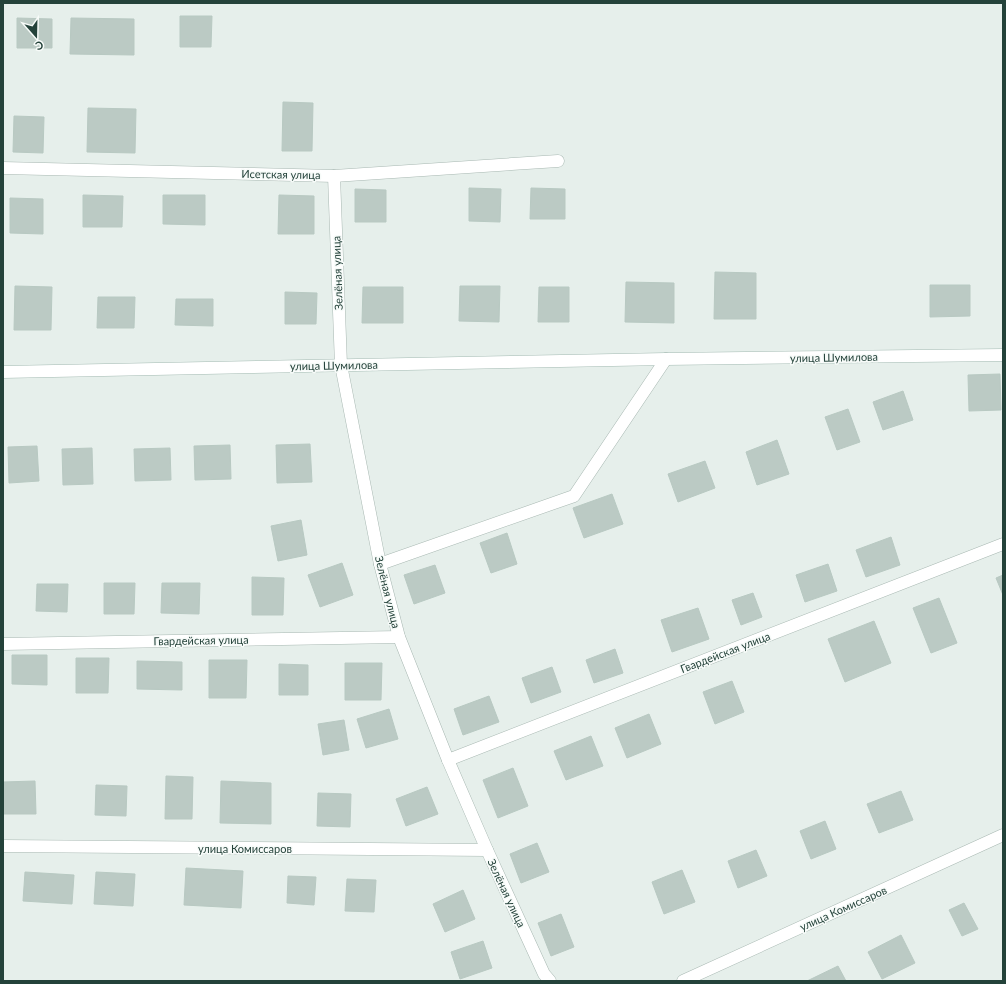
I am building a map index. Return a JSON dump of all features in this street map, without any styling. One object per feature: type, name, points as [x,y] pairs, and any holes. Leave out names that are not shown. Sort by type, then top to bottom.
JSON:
[{"type":"street","name":"Исетская улица","points":[[3,168],[334,176],[558,161]]},
{"type":"street","name":"Зелёная улица","points":[[334,176],[341,365],[380,564],[399,637],[448,760],[487,850],[544,974],[550,981]]},
{"type":"street","name":"улица Шумилова","points":[[3,372],[1003,354]]},
{"type":"street","points":[[380,564],[574,496],[666,359]]},
{"type":"street","name":"Гвардейская улица","points":[[448,760],[1003,544]]},
{"type":"street","name":"Гвардейская улица","points":[[3,644],[399,637]]},
{"type":"street","name":"улица Комиссаров","points":[[683,981],[1003,835]]},
{"type":"street","name":"улица Комиссаров","points":[[3,846],[487,850]]},
{"type":"building","points":[[180,16],[212,16],[211,47],[180,47]]},
{"type":"building","points":[[17,18],[52,19],[52,48],[17,48]]},
{"type":"building","points":[[71,18],[134,19],[134,55],[70,54]]},
{"type":"building","points":[[283,102],[313,103],[312,151],[282,151]]},
{"type":"building","points":[[88,108],[136,109],[135,153],[87,152]]},
{"type":"building","points":[[14,116],[44,117],[43,153],[13,152]]},
{"type":"building","points":[[469,188],[501,189],[500,222],[469,221]]},
{"type":"building","points":[[531,188],[565,189],[565,219],[530,219]]},
{"type":"building","points":[[355,189],[386,190],[386,222],[355,222]]},
{"type":"building","points":[[83,195],[123,196],[122,227],[83,227]]},
{"type":"building","points":[[163,195],[205,195],[205,225],[163,224]]},
{"type":"building","points":[[279,195],[314,196],[314,234],[278,234]]},
{"type":"building","points":[[10,198],[43,199],[43,234],[10,233]]},
{"type":"building","points":[[715,272],[756,273],[756,319],[714,319]]},
{"type":"building","points":[[626,282],[674,283],[674,323],[625,322]]},
{"type":"building","points":[[930,285],[970,285],[970,316],[930,317]]},
{"type":"building","points":[[15,286],[52,287],[51,330],[14,330]]},
{"type":"building","points":[[460,286],[500,286],[499,322],[459,321]]},
{"type":"building","points":[[363,287],[403,287],[403,323],[362,323]]},
{"type":"building","points":[[539,287],[569,287],[569,322],[538,322]]},
{"type":"building","points":[[285,292],[317,293],[316,324],[285,324]]},
{"type":"building","points":[[98,297],[135,297],[134,328],[97,328]]},
{"type":"building","points":[[176,299],[213,299],[213,326],[175,325]]},
{"type":"building","points":[[1000,374],[1001,410],[969,411],[968,375]]},
{"type":"building","points":[[903,391],[913,420],[883,430],[873,402]]},
{"type":"building","points":[[848,409],[860,442],[837,450],[825,417]]},
{"type":"building","points":[[777,440],[789,474],[757,485],[746,452]]},
{"type":"building","points":[[310,444],[312,482],[277,483],[276,445]]},
{"type":"building","points":[[230,445],[231,479],[195,480],[194,446]]},
{"type":"building","points":[[37,446],[39,481],[9,483],[8,447]]},
{"type":"building","points":[[92,448],[93,484],[63,485],[62,449]]},
{"type":"building","points":[[170,448],[171,480],[135,481],[134,449]]},
{"type":"building","points":[[705,461],[715,488],[678,502],[668,474]]},
{"type":"building","points":[[612,494],[623,524],[584,538],[573,508]]},
{"type":"building","points":[[301,520],[307,555],[278,561],[271,526]]},
{"type":"building","points":[[507,533],[517,564],[491,573],[480,543]]},
{"type":"building","points":[[891,537],[900,565],[866,577],[856,550]]},
{"type":"building","points":[[342,563],[353,595],[320,607],[308,575]]},
{"type":"building","points":[[828,564],[837,591],[805,602],[796,575]]},
{"type":"building","points":[[435,565],[445,593],[414,604],[404,575]]},
{"type":"building","points":[[1003,575],[1003,595],[996,578]]},
{"type":"building","points":[[252,577],[284,578],[283,615],[252,615]]},
{"type":"building","points":[[104,583],[135,583],[134,614],[104,614]]},
{"type":"building","points":[[162,583],[200,583],[199,614],[161,613]]},
{"type":"building","points":[[37,584],[68,584],[67,612],[36,611]]},
{"type":"building","points":[[753,593],[762,617],[741,625],[732,600]]},
{"type":"building","points":[[939,598],[957,643],[931,653],[913,608]]},
{"type":"building","points":[[698,608],[709,639],[672,652],[661,620]]},
{"type":"building","points":[[874,621],[891,663],[845,682],[828,639]]},
{"type":"building","points":[[615,649],[623,673],[594,683],[586,660]]},
{"type":"building","points":[[12,655],[47,655],[47,685],[12,684]]},
{"type":"building","points":[[76,658],[109,658],[108,693],[76,693]]},
{"type":"building","points":[[209,660],[247,660],[246,698],[209,698]]},
{"type":"building","points":[[137,661],[182,662],[182,690],[137,689]]},
{"type":"building","points":[[345,663],[382,663],[381,700],[345,700]]},
{"type":"building","points":[[279,664],[308,665],[308,695],[279,695]]},
{"type":"building","points":[[552,667],[561,692],[531,703],[522,678]]},
{"type":"building","points":[[732,681],[744,712],[715,724],[703,692]]},
{"type":"building","points":[[489,696],[499,722],[463,735],[454,709]]},
{"type":"building","points":[[389,709],[398,739],[366,748],[357,719]]},
{"type":"building","points":[[649,714],[661,744],[627,758],[615,728]]},
{"type":"building","points":[[344,720],[349,750],[323,755],[318,724]]},
{"type":"building","points":[[591,736],[603,766],[566,780],[554,751]]},
{"type":"building","points":[[513,768],[528,806],[498,818],[483,780]]},
{"type":"building","points":[[166,776],[193,777],[192,819],[165,819]]},
{"type":"building","points":[[35,781],[36,814],[3,814],[3,782]]},
{"type":"building","points":[[221,781],[271,783],[271,824],[220,823]]},
{"type":"building","points":[[96,785],[127,786],[126,816],[95,815]]},
{"type":"building","points":[[427,787],[438,814],[406,826],[396,799]]},
{"type":"building","points":[[901,791],[913,820],[879,833],[867,804]]},
{"type":"building","points":[[318,793],[351,794],[350,827],[317,826]]},
{"type":"building","points":[[825,821],[836,849],[811,859],[800,831]]},
{"type":"building","points":[[537,843],[549,872],[521,883],[510,854]]},
{"type":"building","points":[[756,850],[767,876],[738,888],[728,861]]},
{"type":"building","points":[[186,868],[243,871],[241,908],[184,905]]},
{"type":"building","points":[[682,870],[695,902],[664,914],[652,882]]},
{"type":"building","points":[[25,872],[74,875],[72,904],[23,901]]},
{"type":"building","points":[[96,872],[135,874],[133,906],[94,904]]},
{"type":"building","points":[[288,876],[316,877],[314,905],[287,903]]},
{"type":"building","points":[[347,879],[376,880],[374,912],[345,911]]},
{"type":"building","points":[[463,890],[475,919],[445,932],[433,904]]},
{"type":"building","points":[[964,903],[978,929],[962,936],[949,910]]},
{"type":"building","points":[[561,914],[574,947],[551,956],[538,923]]},
{"type":"building","points":[[901,935],[915,963],[882,979],[868,952]]},
{"type":"building","points":[[483,941],[492,968],[460,979],[451,952]]},
{"type":"building","points":[[838,966],[846,981],[807,981]]}]
